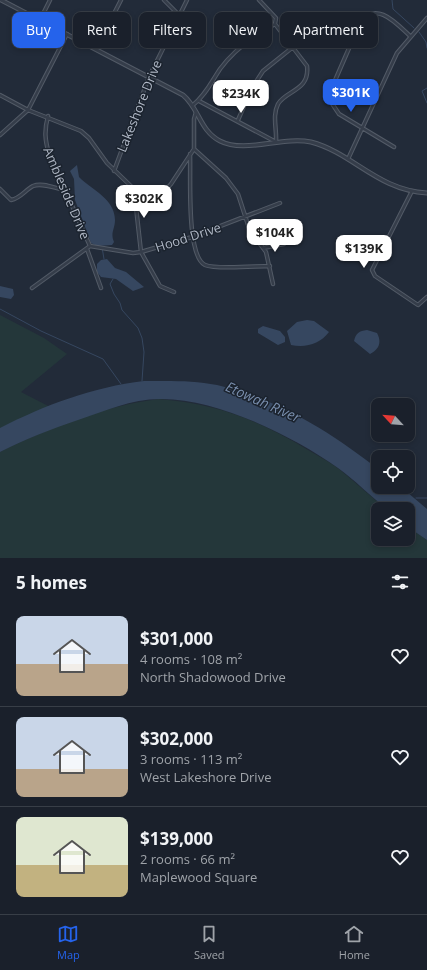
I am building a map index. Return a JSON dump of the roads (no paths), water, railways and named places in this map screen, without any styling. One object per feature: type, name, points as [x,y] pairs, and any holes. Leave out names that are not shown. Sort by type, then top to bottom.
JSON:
[{"type":"street","points":[[1,0],[24,12]]},
{"type":"street","points":[[44,12],[50,0]]},
{"type":"street","points":[[96,49],[121,0]]},
{"type":"street","points":[[164,0],[174,12]]},
{"type":"street","name":"Lakeshore Drive","points":[[180,12],[187,0]]},
{"type":"street","points":[[193,105],[199,101],[221,67],[231,57],[254,37],[275,24],[276,18],[259,0]]},
{"type":"street","points":[[394,147],[339,114],[332,106],[330,95],[332,85],[360,23],[366,15],[376,12],[385,14],[410,36]]},
{"type":"street","points":[[346,159],[397,53],[427,18]]},
{"type":"street","points":[[275,24],[280,30]]},
{"type":"street","points":[[0,135],[28,110],[67,34],[183,95],[193,105],[208,132],[222,142],[240,146],[296,140],[313,143],[346,159],[390,184],[412,191],[427,193]]},
{"type":"street","name":"Lakeshore Drive","points":[[114,171],[149,77],[163,48]]},
{"type":"street","points":[[238,120],[252,88],[263,71],[293,48]]},
{"type":"street","points":[[276,142],[274,122],[278,104],[300,87],[308,71],[307,66],[295,48]]},
{"type":"street","points":[[0,95],[28,110],[48,116],[81,131],[87,136],[114,171],[134,189],[158,195],[162,194],[170,184],[194,148],[194,119],[196,112]]},
{"type":"street","points":[[199,101],[238,120],[276,142]]},
{"type":"street","name":"Ambleside Drive","points":[[48,116],[44,130],[44,138],[90,246]]},
{"type":"street","points":[[194,148],[233,186],[238,194],[252,235],[263,248],[270,266],[273,284]]},
{"type":"street","points":[[190,154],[192,237],[200,260],[207,266],[212,267],[270,266]]},
{"type":"street","points":[[0,189],[11,200],[17,199],[33,186],[40,185],[66,190]]},
{"type":"street","points":[[134,189],[141,252],[160,286],[174,292]]},
{"type":"street","points":[[412,191],[372,270],[375,276],[418,305],[427,297]]},
{"type":"street","name":"Hood Drive","points":[[141,252],[192,237],[280,204]]},
{"type":"street","points":[[263,248],[284,244]]},
{"type":"street","points":[[32,288],[90,246],[133,253],[141,252]]},
{"type":"street","name":"Ambleside Drive","points":[[87,248],[101,288]]},
{"type":"water","points":[[77,165],[79,177],[102,196],[111,206],[115,220],[113,233],[114,242],[112,245],[97,246],[91,243],[75,200],[74,179],[70,171]]},
{"type":"water","points":[[107,259],[115,268],[126,272],[144,287],[133,291],[116,279],[101,277],[97,272],[97,264],[101,260]]},
{"type":"water","points":[[0,286],[13,289],[14,295],[11,299],[0,297]]},
{"type":"water","points":[[307,320],[314,321],[329,332],[321,340],[312,344],[302,346],[291,345],[287,331],[297,322]]},
{"type":"water","points":[[263,326],[280,331],[285,337],[285,342],[278,345],[258,333],[258,329]]},
{"type":"water","points":[[367,330],[377,333],[379,336],[379,345],[376,350],[370,354],[354,341],[358,333]]},
{"type":"water","name":"Etowah River","points":[[144,381],[208,383],[260,398],[302,418],[341,442],[371,464],[371,494],[409,494],[427,509],[427,540],[415,532],[415,502],[379,502],[344,473],[320,456],[277,432],[229,412],[182,400],[160,399],[128,403],[48,431],[0,452],[0,428],[34,412],[70,398],[88,392]]},
{"type":"waterway","points":[[392,0],[393,9],[414,28]]},
{"type":"waterway","points":[[419,32],[426,42],[427,48]]},
{"type":"waterway","points":[[427,88],[422,91],[427,103]]},
{"type":"waterway","points":[[102,247],[104,259]]},
{"type":"waterway","points":[[113,279],[110,284],[114,294],[120,303],[122,310],[138,328],[142,338],[144,352],[142,381]]},
{"type":"waterway","points":[[0,309],[41,331],[103,359],[121,384]]},
{"type":"waterway","points":[[416,498],[427,498]]}]
